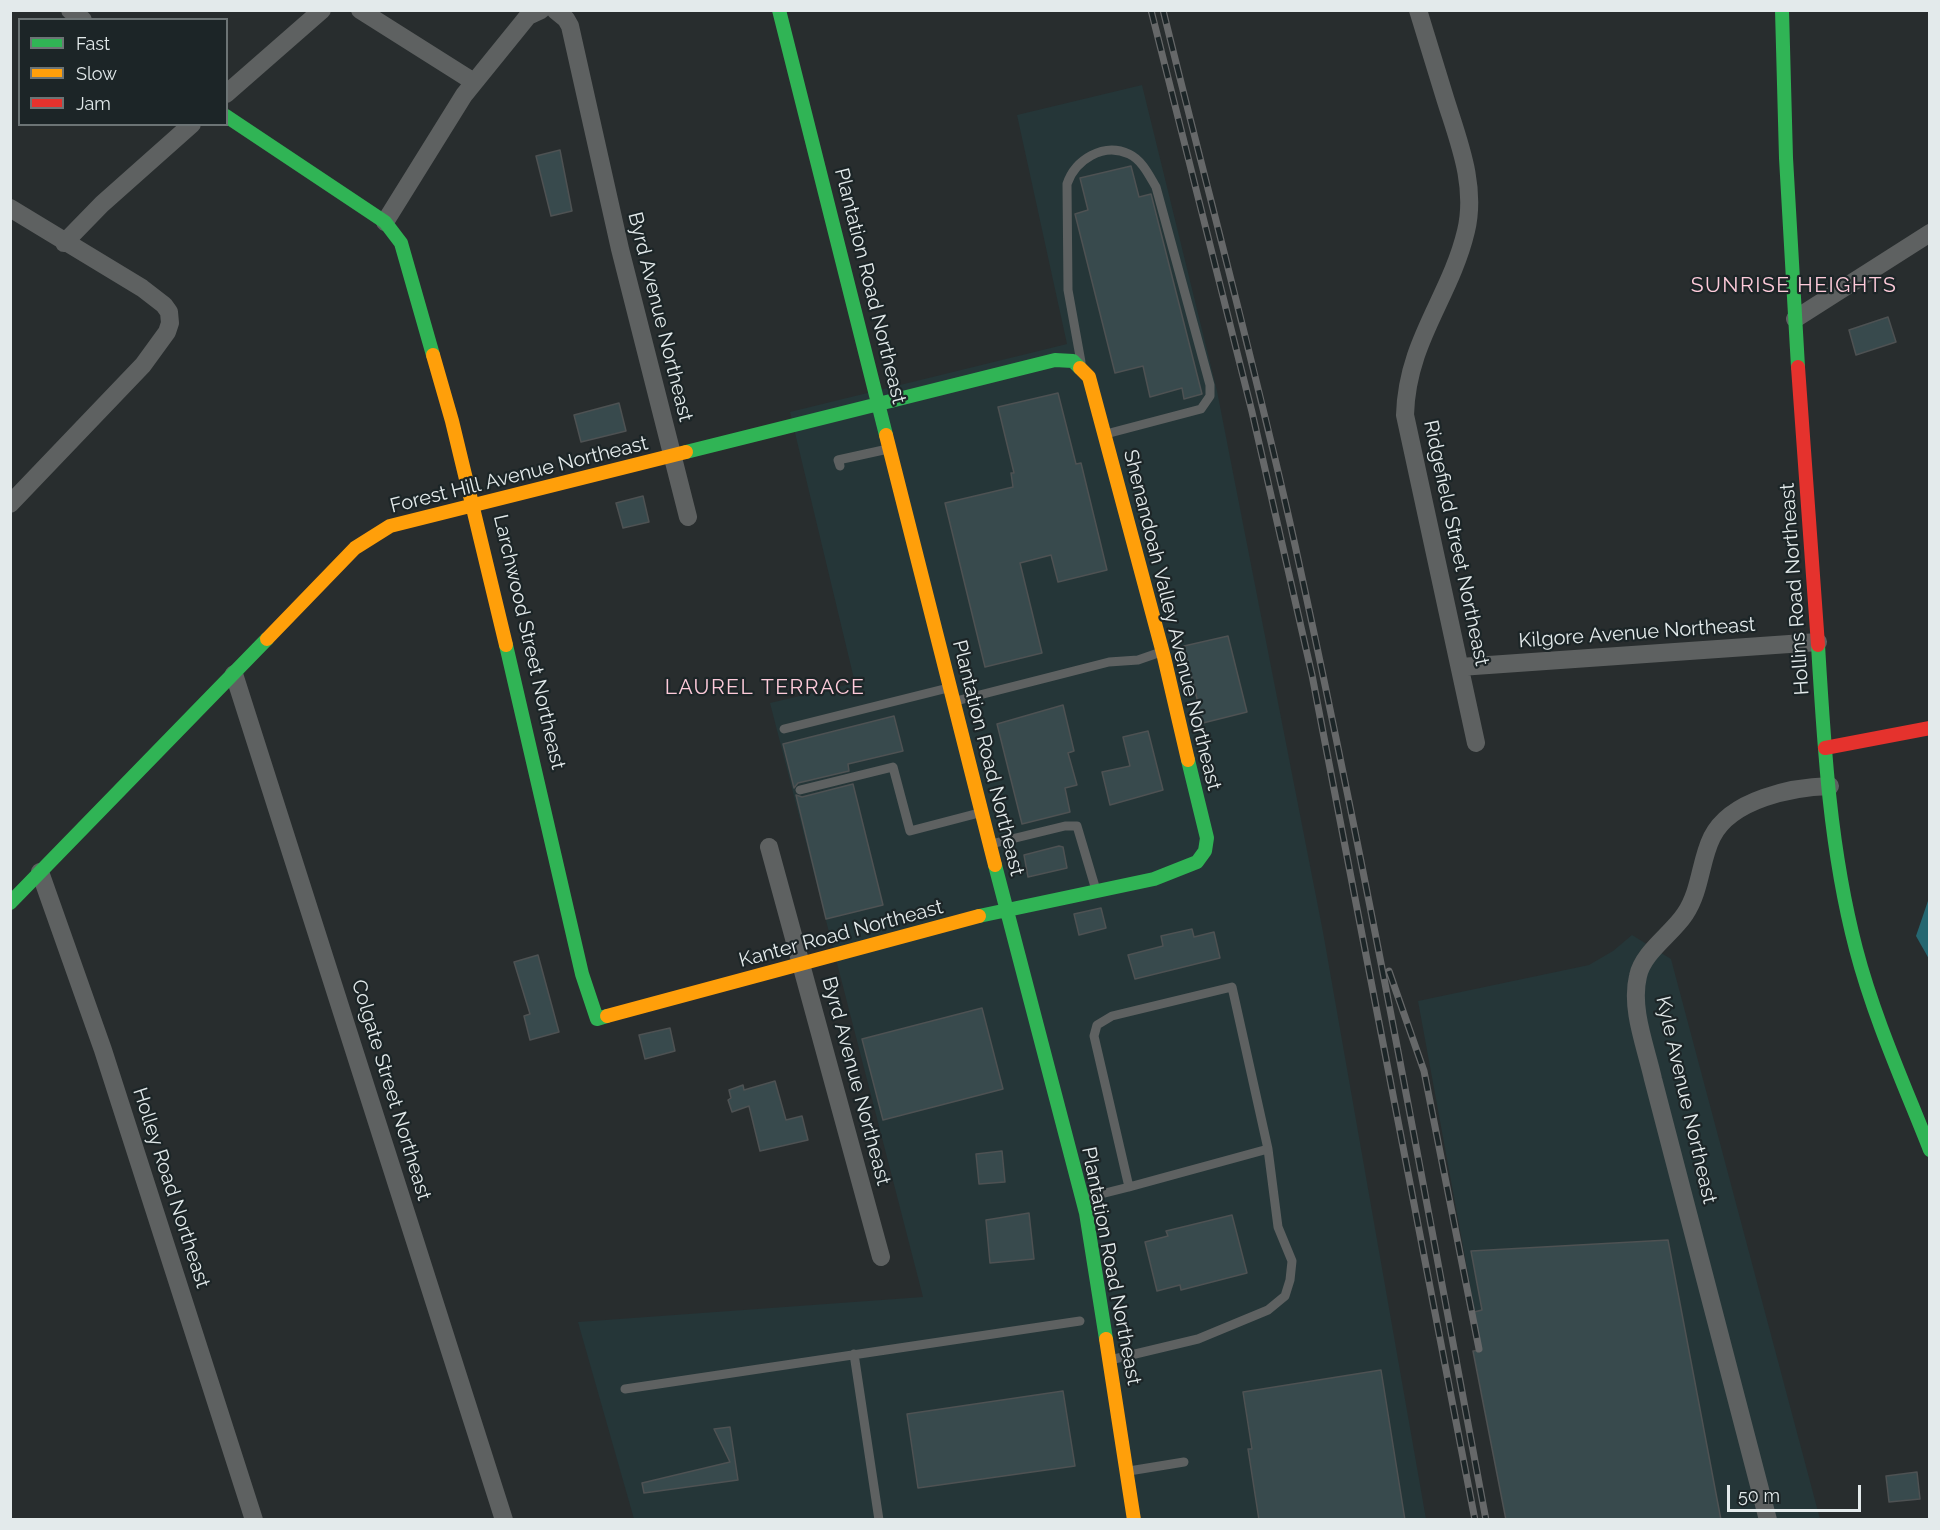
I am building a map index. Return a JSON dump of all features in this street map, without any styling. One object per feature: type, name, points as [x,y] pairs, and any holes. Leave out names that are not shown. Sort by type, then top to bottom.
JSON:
[{"type":"street","points":[[228,92],[322,10]]},
{"type":"street","points":[[360,10],[474,82]]},
{"type":"street","points":[[386,222],[474,82],[528,16],[541,10]]},
{"type":"street","name":"Byrd Avenue Northeast","points":[[555,10],[566,18],[570,26],[620,249],[688,517]]},
{"type":"street","name":"Plantation Road Northeast","points":[[779,10],[989,844],[1082,1198],[1110,1360],[1134,1520]]},
{"type":"street","name":"Ridgefield Street Northeast","points":[[1418,10],[1462,151],[1468,190],[1467,229],[1461,248],[1419,342],[1412,365],[1406,405],[1408,436],[1476,743]]},
{"type":"street","name":"Hollins Road Northeast","points":[[1782,10],[1786,178],[1825,748],[1849,920],[1864,978],[1885,1040],[1929,1150]]},
{"type":"street","name":"Larchwood Street Northeast","points":[[228,117],[386,222],[401,243],[473,505],[582,974],[597,1019]]},
{"type":"street","points":[[64,243],[102,204],[190,126]]},
{"type":"street","points":[[10,208],[64,243],[142,288],[169,312],[170,322],[167,332],[146,360],[10,504]]},
{"type":"street","points":[[1795,319],[1929,233]]},
{"type":"street","name":"Forest Hill Avenue Northeast","points":[[10,903],[368,538],[390,526],[1056,360],[1073,361],[1082,368]]},
{"type":"street","name":"Shenandoah Valley Avenue Northeast","points":[[1082,368],[1089,377],[1105,434],[1162,652],[1207,838],[1205,851],[1191,866],[1154,879],[1096,892]]},
{"type":"street","name":"Kilgore Avenue Northeast","points":[[1460,667],[1818,642]]},
{"type":"street","name":"Colgate Street Northeast","points":[[234,674],[504,1520]]},
{"type":"street","points":[[1825,748],[1929,728]]},
{"type":"street","name":"Kyle Avenue Northeast","points":[[1768,1520],[1653,1079],[1638,1012],[1638,974],[1647,959],[1675,929],[1687,912],[1699,884],[1712,837],[1720,825],[1753,803],[1776,793],[1800,787],[1830,786]]},
{"type":"street","name":"Byrd Avenue Northeast","points":[[769,847],[881,1257]]},
{"type":"street","name":"Holley Road Northeast","points":[[40,872],[103,1050],[254,1520]]},
{"type":"street","name":"Kanter Road Northeast","points":[[597,1019],[801,966],[1006,909],[1096,892]]},
{"type":"lane","points":[[1082,368],[1068,290],[1067,184],[1072,170],[1093,154],[1112,151],[1128,154],[1143,165],[1156,187],[1210,385],[1210,396],[1201,409],[1105,434]]},
{"type":"lane","points":[[840,466],[838,460],[891,448]]},
{"type":"lane","points":[[784,729],[1109,662],[1138,660],[1162,652]]},
{"type":"lane","points":[[800,790],[893,767],[910,831],[982,812]]},
{"type":"lane","points":[[989,844],[1065,826],[1077,826],[1096,892]]},
{"type":"lane","points":[[1110,1360],[1198,1339],[1268,1310],[1285,1296],[1292,1261],[1278,1227],[1268,1149],[1232,987],[1112,1016],[1097,1024],[1094,1036],[1129,1187]]},
{"type":"lane","points":[[1082,1198],[1268,1149]]},
{"type":"lane","points":[[625,1389],[1080,1321]]},
{"type":"lane","points":[[854,1354],[879,1520]]},
{"type":"lane","points":[[1127,1472],[1184,1462]]},
{"type":"shaded area","points":[[1142,85],[1217,391],[1323,932],[1426,1519],[634,1519],[578,1322],[923,1297],[770,703],[855,683],[790,412],[1067,344],[1017,115]]},
{"type":"shaded area","points":[[1929,898],[1929,959],[1916,936]]},
{"type":"shaded area","points":[[1632,935],[1671,959],[1820,1519],[1513,1519],[1418,1001],[1589,965],[1613,951]]},
{"type":"building","points":[[560,150],[572,211],[551,216],[536,156]]},
{"type":"building","points":[[1131,166],[1139,197],[1151,194],[1202,394],[1184,399],[1182,388],[1150,397],[1143,366],[1115,373],[1075,214],[1088,210],[1080,178]]},
{"type":"building","points":[[1888,317],[1896,342],[1856,355],[1849,330]]},
{"type":"building","points":[[1058,393],[1076,464],[1081,463],[1107,570],[1058,582],[1051,555],[1020,563],[1042,653],[985,667],[945,503],[1013,487],[1011,473],[1014,473],[998,407]]},
{"type":"building","points":[[619,403],[626,431],[581,442],[574,415]]},
{"type":"building","points":[[643,496],[649,522],[623,528],[616,503]]},
{"type":"building","points":[[1228,636],[1247,712],[1203,723],[1184,646]]},
{"type":"building","points":[[1063,705],[1074,751],[1068,753],[1077,785],[1065,788],[1070,812],[1022,824],[997,724]]},
{"type":"building","points":[[894,716],[903,751],[848,764],[849,771],[798,783],[794,788],[783,744]]},
{"type":"building","points":[[1148,731],[1163,790],[1110,805],[1102,772],[1130,766],[1123,737]]},
{"type":"building","points":[[853,784],[883,905],[826,919],[796,795],[802,797]]},
{"type":"building","points":[[1063,847],[1067,868],[1028,877],[1024,855]]},
{"type":"building","points":[[1101,908],[1106,928],[1079,935],[1074,914]]},
{"type":"building","points":[[1192,929],[1194,937],[1214,932],[1220,958],[1135,979],[1128,955],[1163,946],[1161,936]]},
{"type":"building","points":[[538,955],[559,1032],[530,1040],[524,1016],[530,1014],[514,962]]},
{"type":"building","points":[[982,1008],[1003,1089],[883,1120],[862,1039]]},
{"type":"building","points":[[670,1028],[675,1051],[645,1059],[639,1035]]},
{"type":"building","points":[[775,1081],[786,1120],[802,1116],[808,1140],[760,1151],[749,1106],[732,1112],[728,1100],[731,1098],[729,1090],[743,1085],[744,1090]]},
{"type":"building","points":[[1002,1151],[1005,1182],[979,1184],[976,1154]]},
{"type":"building","points":[[1029,1213],[1034,1259],[990,1263],[986,1220]]},
{"type":"building","points":[[1232,1215],[1247,1273],[1181,1290],[1180,1285],[1157,1291],[1145,1242],[1168,1236],[1166,1231]]},
{"type":"building","points":[[1668,1240],[1721,1520],[1506,1520],[1473,1351],[1481,1350],[1474,1312],[1482,1310],[1471,1251]]},
{"type":"building","points":[[1381,1370],[1405,1520],[1259,1520],[1248,1449],[1252,1449],[1243,1392]]},
{"type":"building","points":[[1063,1391],[1075,1466],[918,1488],[907,1414]]},
{"type":"building","points":[[730,1427],[738,1480],[644,1493],[642,1483],[730,1462],[714,1429]]},
{"type":"building","points":[[1917,1472],[1920,1499],[1889,1502],[1886,1476]]},
{"type":"railway","points":[[1151,10],[1252,412],[1312,675],[1475,1520]]},
{"type":"railway","points":[[1163,10],[1264,411],[1321,666],[1394,1031],[1486,1520]]},
{"type":"railway","points":[[1389,971],[1424,1071],[1479,1349]]},
{"type":"traffic: fast","points":[[779,10],[886,435]]},
{"type":"traffic: fast","points":[[1782,10],[1786,158],[1798,367]]},
{"type":"traffic: fast","points":[[228,117],[385,222],[401,243],[433,355]]},
{"type":"traffic: fast","points":[[686,452],[1055,360],[1073,361],[1080,368]]},
{"type":"traffic: fast","points":[[10,903],[267,639]]},
{"type":"traffic: fast","points":[[506,645],[582,974],[597,1019],[607,1016]]},
{"type":"traffic: fast","points":[[1818,645],[1834,836],[1847,912],[1863,975],[1890,1051],[1930,1150]]},
{"type":"traffic: fast","points":[[979,916],[1154,879],[1197,862],[1205,851],[1207,838],[1188,760]]},
{"type":"traffic: fast","points":[[995,865],[1086,1213],[1106,1339]]},
{"type":"traffic: slow","points":[[433,355],[452,421],[506,645]]},
{"type":"traffic: slow","points":[[1080,368],[1089,377],[1164,657],[1188,760]]},
{"type":"traffic: slow","points":[[886,435],[995,865]]},
{"type":"traffic: slow","points":[[267,639],[355,548],[390,526],[686,452]]},
{"type":"traffic: slow","points":[[607,1016],[979,916]]},
{"type":"traffic: slow","points":[[1106,1339],[1134,1520]]},
{"type":"traffic: jam","points":[[1798,367],[1818,645]]},
{"type":"traffic: jam","points":[[1825,748],[1930,728]]},
{"type":"district","name":"SUNRISE HEIGHTS","points":[[1794,286]]},
{"type":"district","name":"LAUREL TERRACE","points":[[765,688]]}]
